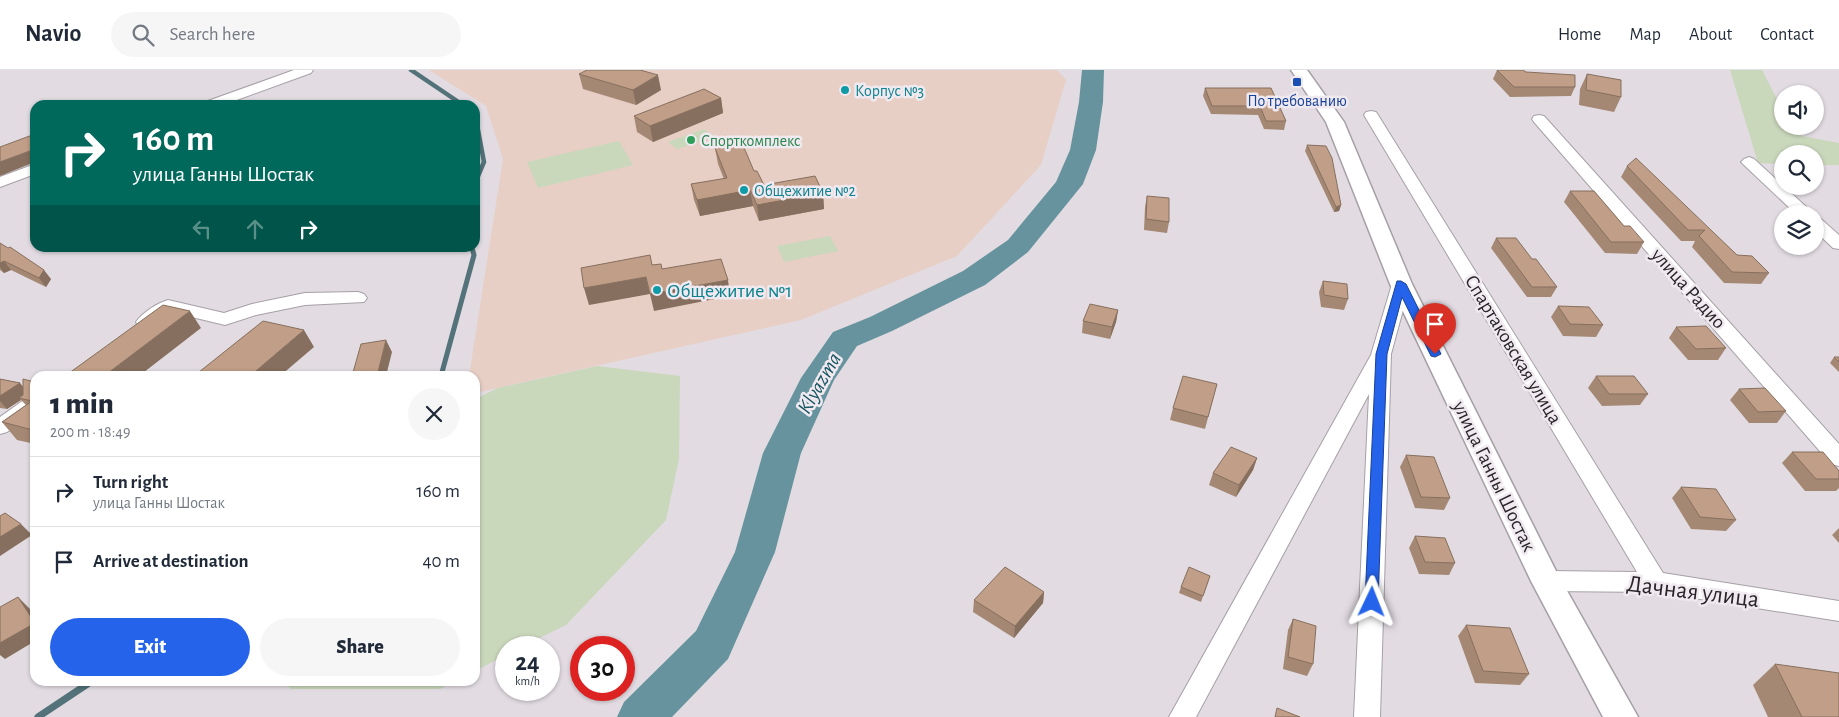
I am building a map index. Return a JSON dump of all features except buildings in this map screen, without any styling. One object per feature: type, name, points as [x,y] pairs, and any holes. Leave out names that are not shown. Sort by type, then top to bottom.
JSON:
[{"type":"main road","name":"улица Ганны Шостак","points":[[1299,70],[1335,122],[1401,284],[1546,581],[1621,717]]},
{"type":"street","points":[[224,100],[306,70]]},
{"type":"street","name":"Спартаковская улица","points":[[1371,115],[1656,582]]},
{"type":"street","name":"улица Радио","points":[[1539,119],[1839,458]]},
{"type":"street","points":[[1749,162],[1796,205]]},
{"type":"street","points":[[0,182],[30,171]]},
{"type":"street","points":[[1824,230],[1839,244]]},
{"type":"street","points":[[1367,717],[1382,354],[1401,284]]},
{"type":"street","points":[[130,333],[168,306],[225,319],[252,310],[305,299],[358,298]]},
{"type":"street","points":[[1182,717],[1382,354]]},
{"type":"street","points":[[0,427],[30,406]]},
{"type":"street","name":"Дачная улица","points":[[1546,581],[1656,582],[1839,611]]},
{"type":"shaded area","points":[[429,70],[1057,70],[1066,80],[1041,165],[957,256],[801,320],[480,392],[480,371],[470,371],[503,159],[486,106],[480,102],[480,100],[476,100]]},
{"type":"green space","points":[[1730,70],[1762,70],[1774,93],[1774,135],[1801,135],[1839,143],[1839,165],[1824,165],[1824,145],[1774,145],[1774,164],[1758,163]]},
{"type":"green space","name":"Спорткомплекс","points":[[704,129],[715,137],[677,149],[668,142]]},
{"type":"green space","points":[[619,141],[633,165],[538,188],[527,162]]},
{"type":"green space","points":[[830,236],[838,251],[784,262],[777,246]]},
{"type":"green space","points":[[597,366],[680,376],[679,459],[666,520],[566,625],[544,636],[495,636],[495,661],[480,668],[480,397],[498,388]]},
{"type":"green space","points":[[288,686],[446,686],[440,689],[291,689]]},
{"type":"waterway","points":[[411,70],[456,100]]},
{"type":"waterway","name":"Klyazma","points":[[641,717],[712,645],[755,552],[782,453],[818,378],[845,339],[881,324],[974,278],[1018,246],[1069,184],[1083,150],[1091,102],[1093,70]]},
{"type":"waterway","points":[[480,141],[484,162],[480,171]]},
{"type":"waterway","points":[[442,371],[474,255],[473,252]]},
{"type":"waterway","points":[[38,717],[84,686]]},
{"type":"place","name":"По требованию","points":[[1297,82]]},
{"type":"place","name":"Корпус №3","points":[[845,90]]},
{"type":"place","name":"Спорткомплекс","points":[[691,140]]},
{"type":"place","name":"Общежитие №2","points":[[744,190]]},
{"type":"place","name":"Общежитие №1","points":[[657,290]]},
{"type":"route","points":[[1372,602],[1382,354],[1401,284],[1435,354]]}]
